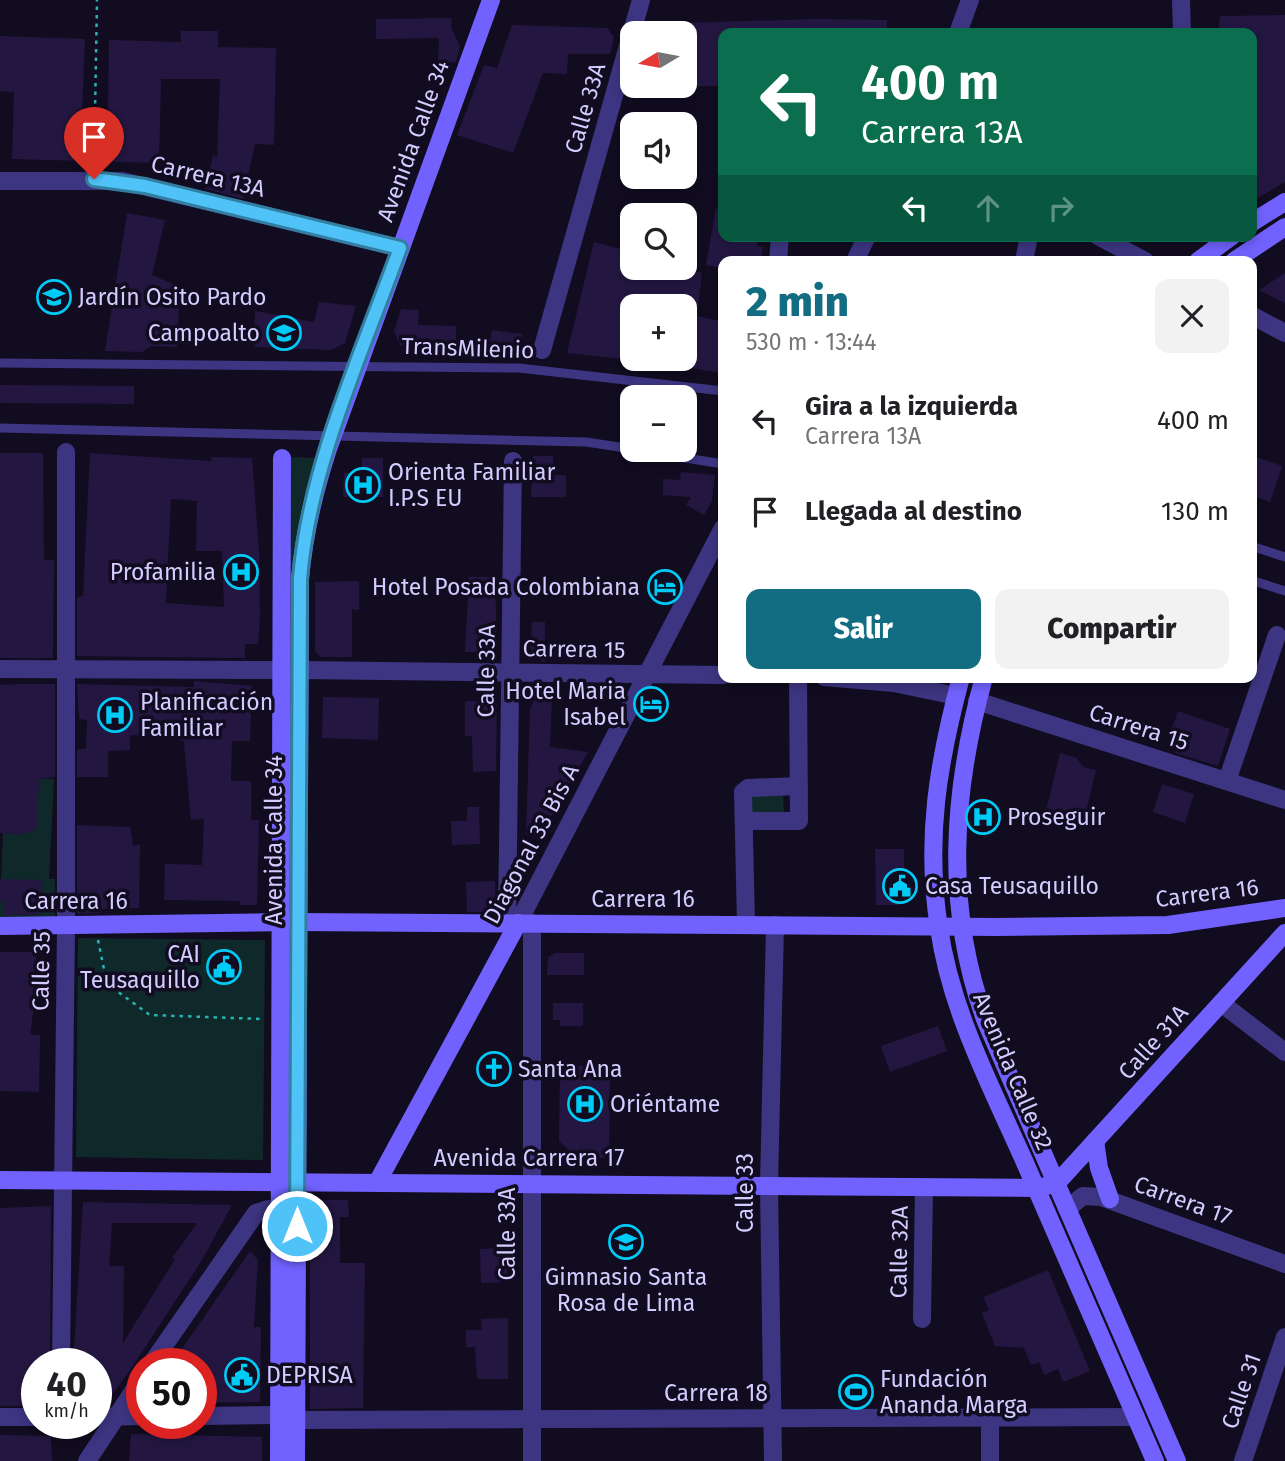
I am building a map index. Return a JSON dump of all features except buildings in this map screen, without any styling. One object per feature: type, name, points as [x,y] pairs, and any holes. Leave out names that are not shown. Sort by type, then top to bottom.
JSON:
[{"type":"main road","name":"Avenida Calle 34","points":[[296,1461],[288,1418],[281,1215],[288,1182],[281,1019],[289,922],[303,546],[309,511],[333,435],[491,0]]},
{"type":"main road","points":[[1257,219],[1285,202]]},
{"type":"main road","points":[[1242,256],[1285,227]]},
{"type":"main road","points":[[1204,256],[1220,242]]},
{"type":"main road","name":"Avenida Calle 34","points":[[279,1461],[288,1418],[289,922],[281,670],[282,458]]},
{"type":"main road","name":"Avenida Calle 32","points":[[959,683],[938,768],[934,825],[938,926],[960,1015],[1155,1461]]},
{"type":"main road","name":"Avenida Calle 32","points":[[982,683],[957,809],[956,856],[967,966],[986,1022],[1177,1461]]},
{"type":"main road","name":"Carrera 16","points":[[0,926],[96,927],[289,922],[1168,925],[1285,908]]},
{"type":"main road","name":"Diagonal 33 Bis A","points":[[378,1181],[519,923]]},
{"type":"main road","name":"Calle 31A","points":[[1056,1184],[1285,933]]},
{"type":"main road","points":[[1095,1141],[1099,1167],[1110,1199]]},
{"type":"main road","name":"Avenida Carrera 17","points":[[0,1180],[532,1182],[1036,1188],[1056,1184]]},
{"type":"street","name":"Calle 33A","points":[[542,351],[641,0]]},
{"type":"street","points":[[960,28],[970,0]]},
{"type":"street","points":[[1181,0],[1182,28]]},
{"type":"street","name":"Carrera 13A","points":[[0,181],[122,181],[400,248]]},
{"type":"street","points":[[1109,242],[1136,256]]},
{"type":"street","points":[[1257,318],[1285,332]]},
{"type":"street","name":"Calle 35","points":[[61,1348],[66,926],[66,452]]},
{"type":"street","name":"Calle 33A","points":[[513,461],[510,673],[532,1182],[532,1461]]},
{"type":"street","name":"Diagonal 33 Bis A","points":[[519,923],[718,538]]},
{"type":"street","points":[[1227,781],[1277,635]]},
{"type":"street","points":[[0,669],[281,670]]},
{"type":"street","name":"Carrera 15","points":[[300,670],[718,675]]},
{"type":"street","points":[[744,821],[799,821],[797,683]]},
{"type":"street","points":[[894,683],[956,696]]},
{"type":"street","name":"Carrera 15","points":[[977,701],[1285,800]]},
{"type":"street","points":[[746,924],[745,790],[799,786]]},
{"type":"street","name":"Calle 33","points":[[773,1461],[769,1185],[775,925]]},
{"type":"street","points":[[1221,1003],[1285,1052]]},
{"type":"street","points":[[246,1181],[255,1196],[252,1218]]},
{"type":"street","name":"Calle 32A","points":[[922,1319],[924,1187]]},
{"type":"street","name":"Carrera 17","points":[[1067,1209],[1083,1196],[1110,1199],[1285,1264]]},
{"type":"street","points":[[162,1348],[252,1218],[268,1209],[281,1215]]},
{"type":"street","name":"Calle 31","points":[[1243,1461],[1285,1337]]},
{"type":"street","points":[[87,1461],[126,1401]]},
{"type":"street","points":[[112,1416],[126,1416]]},
{"type":"street","name":"Carrera 18","points":[[217,1416],[1136,1417]]},
{"type":"street","points":[[0,1417],[21,1417]]},
{"type":"street","points":[[990,1418],[990,1461]]},
{"type":"lane","name":"TransMilenio","points":[[0,363],[358,364],[519,368],[718,390]]},
{"type":"lane","points":[[0,428],[586,442],[620,447]]},
{"type":"lane","points":[[697,460],[718,463]]},
{"type":"lane","points":[[1257,548],[1285,557]]},
{"type":"lane","points":[[1257,582],[1285,591]]},
{"type":"path","points":[[95,112],[97,0]]},
{"type":"path","points":[[96,927],[107,984],[150,1015],[281,1019]]},
{"type":"green space","points":[[290,457],[316,458],[302,504],[293,556],[294,901],[287,902]]},
{"type":"green space","points":[[33,779],[54,779],[49,879],[55,879],[55,922],[0,923],[0,902],[4,901],[5,915],[42,914],[42,881],[1,880],[3,833],[25,834],[37,828]]},
{"type":"green space","points":[[746,792],[783,792],[784,817],[747,818]]},
{"type":"green space","points":[[78,938],[265,940],[263,1160],[76,1157]]},
{"type":"place","name":"Jardín Osito Pardo","points":[[54,297]]},
{"type":"place","name":"Campoalto","points":[[284,333]]},
{"type":"place","name":"Orienta Familiar I.P.S EU","points":[[363,485]]},
{"type":"place","name":"Profamilia","points":[[241,572]]},
{"type":"place","name":"Hotel Posada Colombiana","points":[[665,587]]},
{"type":"place","name":"Hotel Maria Isabel","points":[[651,704]]},
{"type":"place","name":"Planificación Familiar","points":[[115,715]]},
{"type":"place","name":"Proseguir","points":[[983,817]]},
{"type":"place","name":"Casa Teusaquillo","points":[[900,886]]},
{"type":"place","name":"CAI Teusaquillo","points":[[224,967]]},
{"type":"place","name":"Santa Ana","points":[[494,1069]]},
{"type":"place","name":"Oriéntame","points":[[585,1104]]},
{"type":"place","name":"Gimnasio Santa Rosa de Lima","points":[[626,1242]]},
{"type":"place","name":"DEPRISA","points":[[242,1375]]},
{"type":"place","name":"Fundación Ananda Marga","points":[[856,1392]]},
{"type":"route","points":[[94,179],[145,186],[400,248],[328,449],[309,511],[303,546],[300,579],[297,1226]]}]
